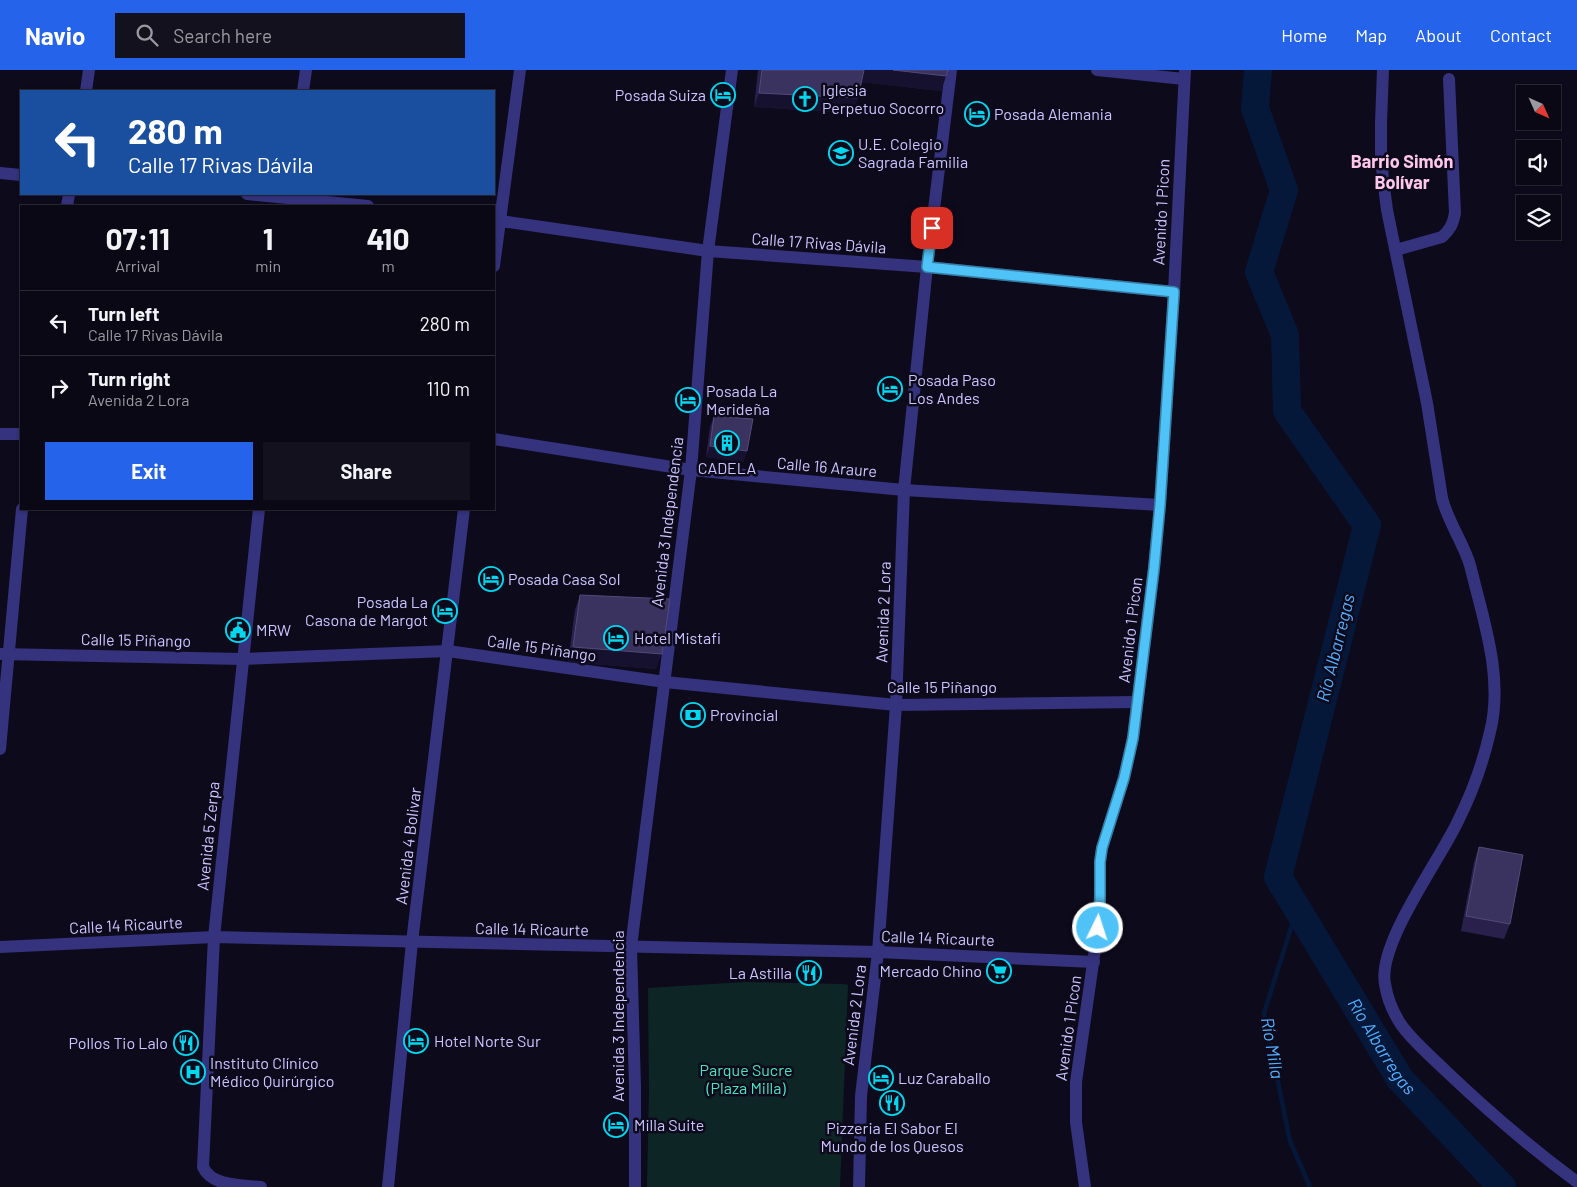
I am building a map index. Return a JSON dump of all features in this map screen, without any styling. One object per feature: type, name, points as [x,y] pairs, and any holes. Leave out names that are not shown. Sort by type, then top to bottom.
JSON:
[{"type":"street","points":[[86,90],[89,70]]},
{"type":"street","points":[[304,90],[306,70]]},
{"type":"street","points":[[495,244],[496,221],[520,70]]},
{"type":"street","name":"Avenida 3 Independencia","points":[[635,1187],[635,1087],[631,947],[691,470],[708,251],[732,70]]},
{"type":"street","name":"Avenida 2 Lora","points":[[859,1187],[861,1096],[878,952],[896,705],[904,490],[927,267],[951,70]]},
{"type":"street","points":[[1097,70],[1184,74]]},
{"type":"street","points":[[1383,70],[1381,153],[1387,210],[1427,403],[1442,498],[1446,512],[1466,550],[1470,565],[1492,662],[1495,698],[1491,731],[1478,775],[1458,822],[1396,931],[1386,962],[1384,983],[1389,1000],[1400,1024],[1424,1050],[1481,1104],[1545,1158],[1577,1182]]},
{"type":"street","name":"Avenido 1 Picon","points":[[1085,1187],[1076,1122],[1075,1101],[1078,1063],[1100,914],[1100,862],[1102,848],[1124,778],[1133,738],[1160,505],[1174,292],[1184,74]]},
{"type":"street","points":[[1396,250],[1442,237],[1453,225],[1455,213],[1449,79]]},
{"type":"street","points":[[0,173],[20,174]]},
{"type":"street","points":[[256,195],[357,205]]},
{"type":"street","name":"Calle 17 Rivas Dávila","points":[[496,221],[708,251],[927,267],[1174,292]]},
{"type":"street","points":[[0,434],[20,434]]},
{"type":"street","name":"Calle 16 Araure","points":[[495,439],[691,470],[904,490],[1160,505]]},
{"type":"street","points":[[0,749],[4,654],[22,510]]},
{"type":"street","name":"Avenida 5 Zerpa","points":[[259,510],[214,937],[202,1167],[205,1173],[217,1180],[261,1187]]},
{"type":"street","name":"Avenida 4 Bolivar","points":[[388,1187],[412,942],[464,510]]},
{"type":"street","name":"Calle 15 Piñango","points":[[4,654],[242,659],[448,651],[665,682],[896,705],[1137,702]]},
{"type":"street","name":"Calle 14 Ricaurte","points":[[0,946],[214,937],[878,952],[1094,962]]},
{"type":"street","points":[[851,1187],[859,1173]]},
{"type":"green space","name":"Parque Sucre (Plaza Milla)","points":[[745,982],[848,985],[840,1187],[647,1187],[649,1091],[648,988]]},
{"type":"building","points":[[762,70],[864,70],[858,98],[759,93]]},
{"type":"building","points":[[893,70],[948,70],[946,76]]},
{"type":"building","name":"CADELA","points":[[714,416],[753,419],[747,451],[710,446]]},
{"type":"building","name":"Hotel Mistafi","points":[[580,595],[670,599],[662,654],[573,647]]},
{"type":"building","points":[[1479,847],[1523,855],[1510,924],[1466,916]]},
{"type":"waterway","name":"Río Albarregas","points":[[1258,70],[1255,108],[1284,190],[1259,272],[1285,335],[1287,411],[1367,525],[1278,877],[1400,1079],[1502,1187]]},
{"type":"waterway","name":"Río Milla","points":[[1297,909],[1264,1013],[1290,1141],[1310,1187]]},
{"type":"place","name":"Posada Suiza","points":[[723,95]]},
{"type":"place","name":"Iglesia Perpetuo Socorro","points":[[805,99]]},
{"type":"place","name":"Posada Alemania","points":[[977,114]]},
{"type":"place","name":"U.E. Colegio Sagrada Familia","points":[[841,153]]},
{"type":"place","name":"Posada Paso Los Andes","points":[[890,389]]},
{"type":"place","name":"Posada La Merideña","points":[[688,400]]},
{"type":"place","name":"CADELA","points":[[727,443]]},
{"type":"place","name":"Posada Casa Sol","points":[[491,579]]},
{"type":"place","name":"Posada La Casona de Margot","points":[[445,611]]},
{"type":"place","name":"MRW","points":[[238,630]]},
{"type":"place","name":"Hotel Mistafi","points":[[616,638]]},
{"type":"place","name":"Provincial","points":[[693,715]]},
{"type":"place","name":"Mercado Chino","points":[[999,971]]},
{"type":"place","name":"La Astilla","points":[[809,973]]},
{"type":"place","name":"Hotel Norte Sur","points":[[416,1041]]},
{"type":"place","name":"Pollos Tio Lalo","points":[[186,1043]]},
{"type":"place","name":"Instituto Clínico Médico Quirúrgico","points":[[193,1072]]},
{"type":"place","name":"Luz Caraballo","points":[[881,1078]]},
{"type":"place","name":"Pizzeria El Sabor El Mundo de los Quesos","points":[[892,1103]]},
{"type":"place","name":"Milla Suite","points":[[616,1125]]},
{"type":"district","name":"Barrio Simón Bolívar","points":[[1402,172]]},
{"type":"route","points":[[932,228],[927,267],[1174,292],[1154,568],[1133,738],[1117,803],[1102,848],[1098,928]]}]
